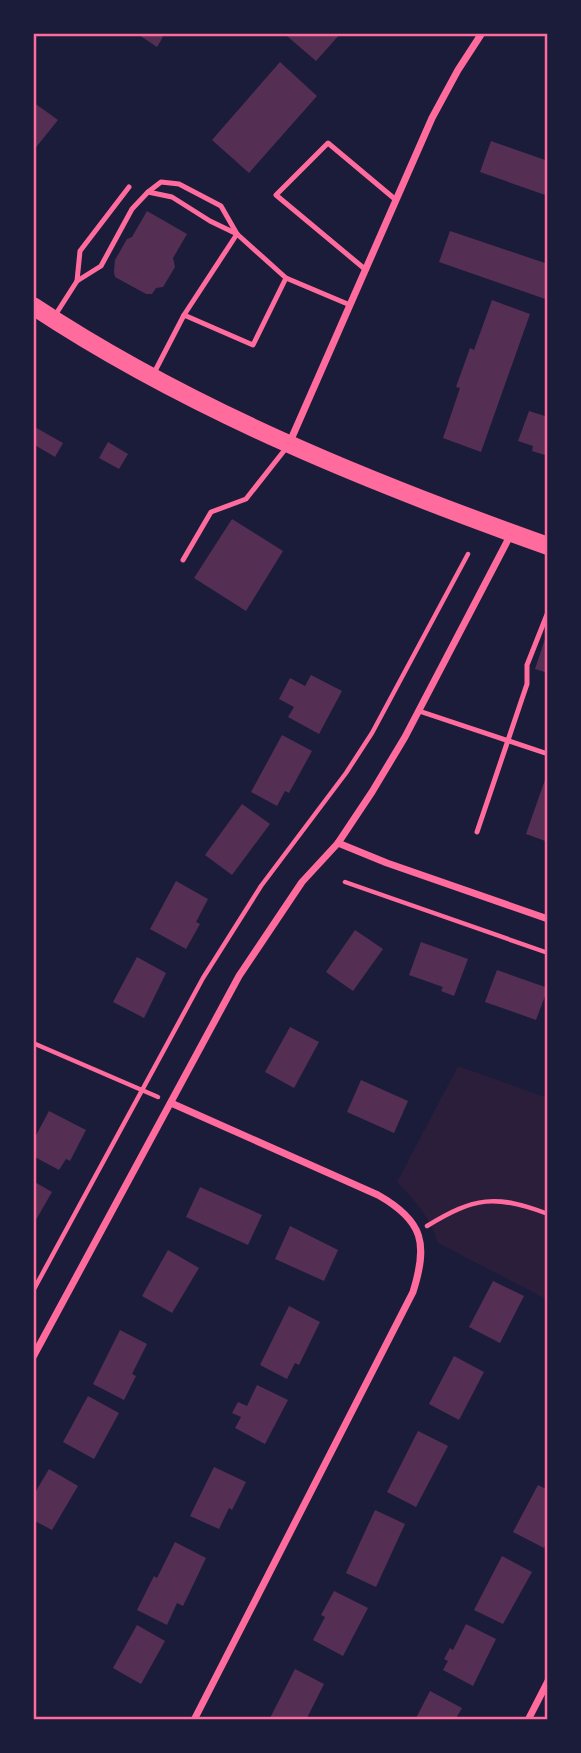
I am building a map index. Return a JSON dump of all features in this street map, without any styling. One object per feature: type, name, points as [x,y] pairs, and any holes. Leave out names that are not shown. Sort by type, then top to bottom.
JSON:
[{"type":"main road","points":[[33,306],[152,376],[289,444],[386,487],[548,546]]},
{"type":"street","points":[[289,444],[432,118],[482,33]]},
{"type":"street","points":[[33,1357],[239,976],[302,882],[338,843],[379,781],[419,711],[511,533]]},
{"type":"street","points":[[338,843],[387,863],[548,919]]},
{"type":"street","points":[[172,1103],[397,1206],[409,1217],[416,1232],[421,1246],[422,1264],[413,1292],[194,1720]]},
{"type":"street","points":[[528,1720],[548,1681]]},
{"type":"lane","points":[[366,270],[276,195],[328,143],[396,200]]},
{"type":"lane","points":[[52,319],[77,281],[101,266],[132,209],[161,182],[179,184],[221,206],[237,234]]},
{"type":"lane","points":[[77,281],[80,251],[129,187]]},
{"type":"lane","points":[[148,192],[172,197],[237,234],[286,278],[351,305]]},
{"type":"lane","points":[[152,376],[184,315],[237,234]]},
{"type":"lane","points":[[184,315],[253,345],[286,278]]},
{"type":"lane","points":[[183,560],[211,512],[246,499],[289,444]]},
{"type":"lane","points":[[477,832],[527,684],[527,665],[548,612]]},
{"type":"lane","points":[[419,711],[548,754]]},
{"type":"path","points":[[33,1291],[229,936],[261,886],[346,773],[372,733],[468,554]]},
{"type":"path","points":[[345,882],[548,953]]},
{"type":"path","points":[[33,1043],[172,1103]]},
{"type":"path","points":[[416,1232],[465,1205],[486,1200],[506,1201],[548,1214]]},
{"type":"shaded area","points":[[458,1066],[548,1098],[548,1300],[438,1243],[422,1210],[397,1182]]},
{"type":"building","points":[[136,33],[158,33],[163,37],[157,47]]},
{"type":"building","points":[[289,33],[341,33],[316,61],[287,36]]},
{"type":"building","points":[[280,62],[317,96],[249,173],[212,140]]},
{"type":"building","points":[[33,102],[58,120],[33,151]]},
{"type":"building","points":[[491,141],[548,161],[548,196],[480,172]]},
{"type":"building","points":[[147,211],[187,234],[173,258],[175,267],[163,287],[156,288],[152,294],[146,294],[115,277],[114,272],[115,260]]},
{"type":"building","points":[[450,231],[548,264],[548,300],[439,262]]},
{"type":"building","points":[[492,300],[530,314],[481,452],[443,438],[460,388],[456,387],[470,348],[474,350]]},
{"type":"building","points":[[529,411],[548,417],[548,456],[532,451],[533,446],[518,441]]},
{"type":"building","points":[[33,426],[63,443],[55,457],[33,444]]},
{"type":"building","points":[[108,442],[128,454],[119,469],[99,458]]},
{"type":"building","points":[[232,519],[283,551],[246,611],[194,578]]},
{"type":"building","points":[[548,633],[548,673],[535,669]]},
{"type":"building","points":[[311,675],[342,691],[319,734],[288,717],[294,707],[279,699],[290,678],[305,686]]},
{"type":"building","points":[[282,735],[312,751],[289,793],[285,791],[277,806],[251,792]]},
{"type":"building","points":[[548,774],[548,842],[526,834]]},
{"type":"building","points":[[242,804],[270,824],[232,875],[205,855]]},
{"type":"building","points":[[176,881],[208,899],[196,922],[200,924],[186,949],[150,929]]},
{"type":"building","points":[[355,930],[383,949],[353,991],[326,972]]},
{"type":"building","points":[[421,942],[468,959],[454,996],[441,991],[443,987],[409,975]]},
{"type":"building","points":[[137,957],[166,973],[144,1018],[113,1002]]},
{"type":"building","points":[[497,970],[548,988],[536,1020],[485,1002]]},
{"type":"building","points":[[290,1027],[319,1042],[294,1088],[265,1072]]},
{"type":"building","points":[[361,1080],[408,1101],[394,1133],[347,1112]]},
{"type":"building","points":[[49,1111],[86,1130],[70,1161],[66,1159],[59,1170],[33,1156],[33,1141]]},
{"type":"building","points":[[33,1181],[52,1192],[33,1225]]},
{"type":"building","points":[[200,1187],[262,1215],[248,1245],[186,1217]]},
{"type":"building","points":[[290,1226],[338,1250],[324,1281],[275,1259]]},
{"type":"building","points":[[168,1250],[199,1268],[172,1313],[142,1296]]},
{"type":"building","points":[[493,1281],[524,1296],[500,1343],[469,1327]]},
{"type":"building","points":[[289,1306],[320,1322],[299,1365],[295,1363],[287,1379],[260,1365]]},
{"type":"building","points":[[120,1330],[147,1344],[132,1374],[136,1376],[124,1400],[93,1384]]},
{"type":"building","points":[[454,1356],[484,1372],[459,1420],[429,1404]]},
{"type":"building","points":[[257,1385],[288,1400],[265,1444],[235,1428],[241,1417],[232,1413],[238,1402],[247,1406]]},
{"type":"building","points":[[88,1396],[119,1413],[94,1459],[63,1442]]},
{"type":"building","points":[[418,1431],[448,1446],[416,1507],[387,1492]]},
{"type":"building","points":[[214,1467],[246,1482],[219,1529],[190,1516]]},
{"type":"building","points":[[49,1469],[78,1486],[52,1530],[33,1520],[33,1496]]},
{"type":"building","points":[[538,1485],[548,1490],[548,1541],[544,1548],[513,1532]]},
{"type":"building","points":[[375,1510],[405,1524],[376,1587],[346,1573]]},
{"type":"building","points":[[175,1542],[206,1558],[183,1606],[177,1603],[167,1625],[137,1610]]},
{"type":"building","points":[[502,1556],[532,1572],[503,1624],[474,1610]]},
{"type":"building","points":[[334,1591],[368,1608],[343,1656],[313,1640],[325,1617],[321,1615]]},
{"type":"building","points":[[466,1624],[496,1639],[473,1686],[443,1670],[448,1661],[444,1659],[450,1648],[453,1650]]},
{"type":"building","points":[[137,1625],[165,1641],[141,1684],[113,1668]]},
{"type":"building","points":[[295,1669],[324,1684],[306,1720],[269,1720]]},
{"type":"building","points":[[430,1691],[462,1708],[455,1720],[415,1720]]}]
